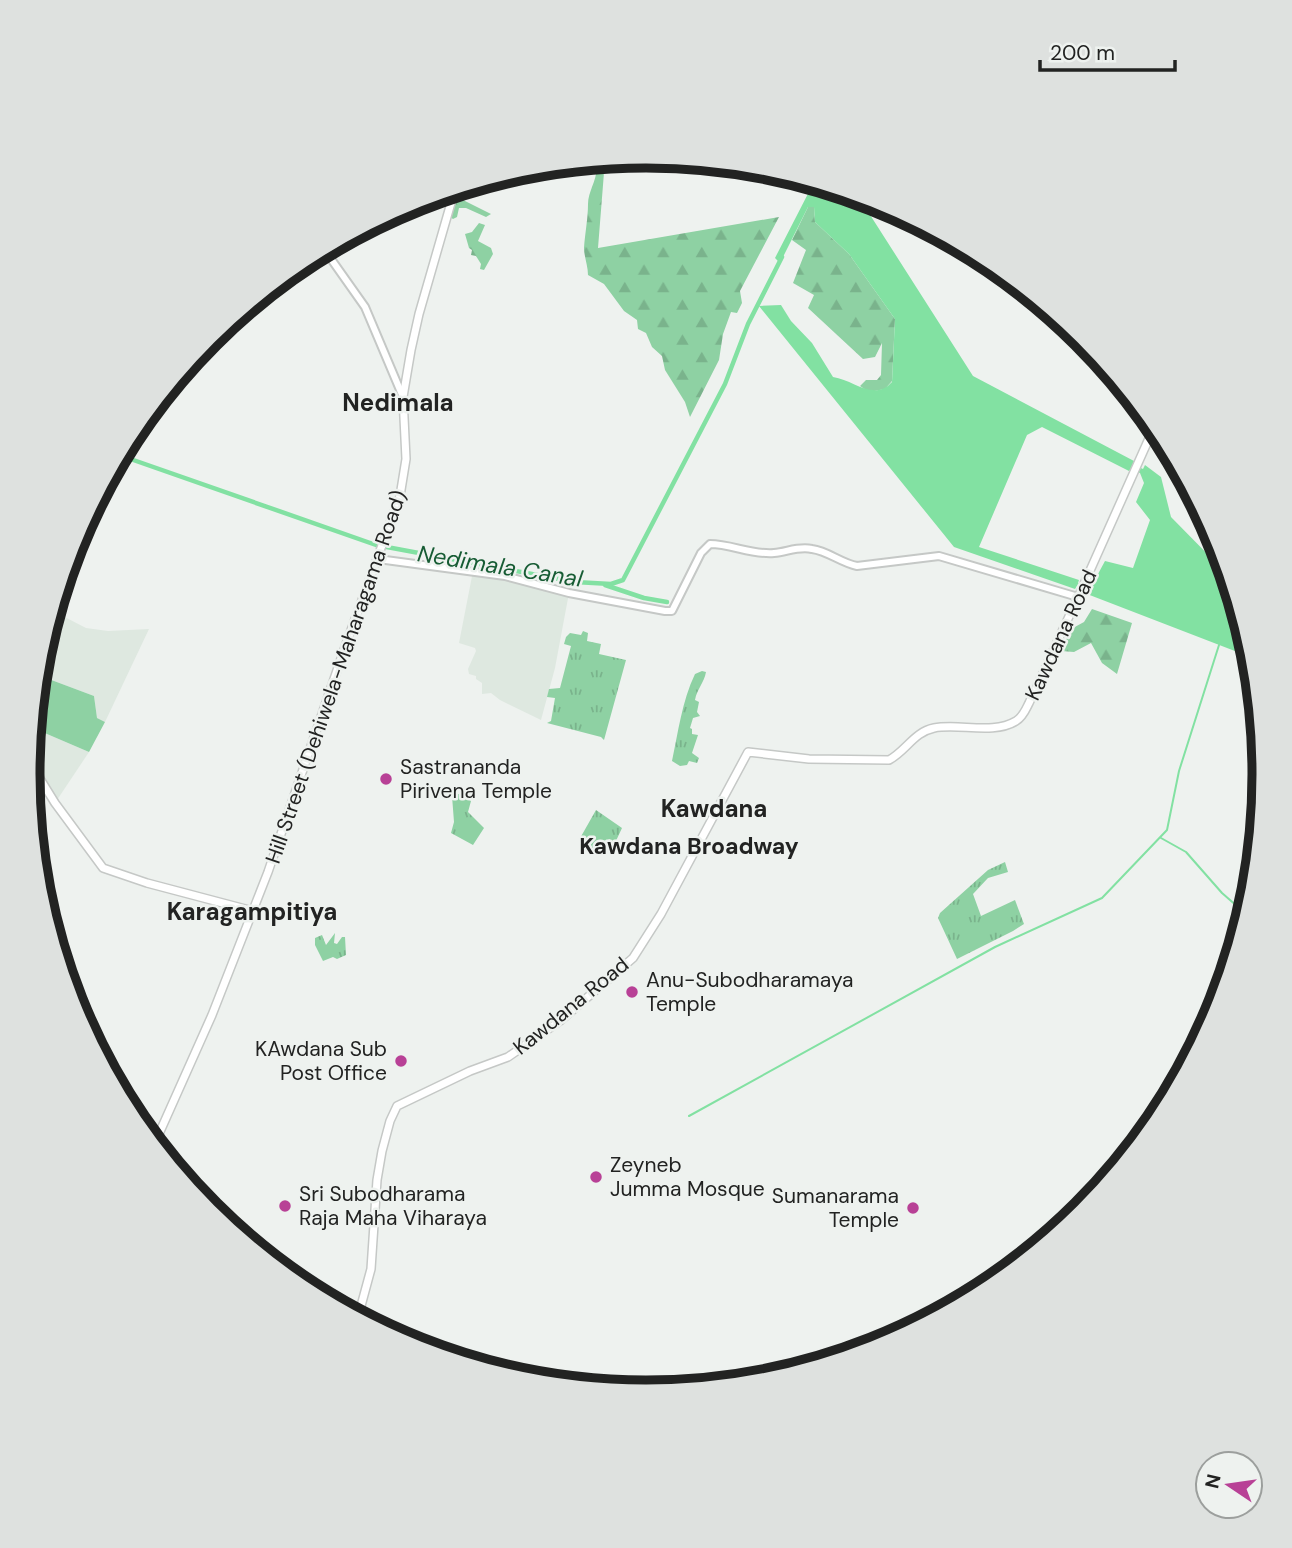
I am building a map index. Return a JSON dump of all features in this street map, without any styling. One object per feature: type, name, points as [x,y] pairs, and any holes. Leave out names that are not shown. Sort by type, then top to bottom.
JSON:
[{"type":"main road","name":"Hill Street (Dehiwela-Maharagama Road)","points":[[159,1135],[212,1015],[268,872],[345,643],[381,552],[404,479],[406,460],[403,397],[419,314],[452,200]]},
{"type":"main road","points":[[330,257],[365,307],[403,397]]},
{"type":"main road","name":"Kawdana Road","points":[[360,1308],[370,1269],[382,1151],[397,1106],[508,1056],[560,1021],[633,958],[661,914],[748,752],[809,759],[889,760],[901,754],[919,734],[934,728],[1000,726],[1015,722],[1030,703],[1150,437]]},
{"type":"main road","points":[[381,552],[665,611],[672,611],[701,553],[709,544],[774,554],[802,547],[825,552],[846,564],[857,565],[939,556],[1079,595]]},
{"type":"main road","points":[[40,779],[103,868],[147,883],[253,911]]},
{"type":"shaded area","points":[[809,191],[867,210],[973,376],[1134,461],[1134,465],[1143,469],[1145,465],[1161,477],[1171,517],[1213,559],[1239,653],[1087,594],[1088,591],[1077,586],[1075,589],[954,547],[759,306],[781,305],[791,321],[812,343],[833,377],[871,390],[885,388],[892,382],[895,319],[849,254],[815,222],[814,207],[808,207],[780,263],[775,258]],"holes":[[[1042,427],[1129,471],[1131,469],[1140,473],[1144,483],[1136,502],[1150,520],[1133,568],[1105,561],[1091,587],[1078,583],[1079,580],[979,547],[1027,435]]]},
{"type":"shaded area","points":[[473,571],[569,593],[555,668],[541,720],[491,693],[482,694],[482,683],[476,676],[469,674],[468,669],[476,651],[475,648],[459,643]]},
{"type":"shaded area","points":[[61,615],[86,628],[108,631],[149,629],[105,722],[97,718],[94,696],[48,679]]},
{"type":"shaded area","points":[[42,732],[89,752],[55,803],[40,779]]},
{"type":"green space","points":[[604,170],[598,248],[779,217],[740,291],[742,303],[737,313],[731,312],[723,334],[719,360],[690,417],[685,402],[665,370],[662,356],[652,347],[646,333],[638,329],[637,320],[624,311],[604,284],[588,275],[584,248],[589,198],[596,172]]},
{"type":"green space","points":[[459,198],[491,214],[486,217],[466,208],[459,208],[457,217],[453,219],[449,216],[454,199]]},
{"type":"green space","points":[[808,207],[814,207],[815,222],[849,254],[895,319],[892,381],[885,389],[869,392],[860,386],[866,380],[877,380],[881,375],[882,343],[875,357],[863,359],[808,308],[814,295],[793,283],[806,250],[792,240]]},
{"type":"green space","points":[[479,223],[485,225],[478,241],[491,248],[493,254],[484,270],[480,269],[481,264],[476,256],[471,255],[472,250],[465,234],[472,232]]},
{"type":"green space","points":[[1092,609],[1132,623],[1117,674],[1102,663],[1091,643],[1074,652],[1061,651],[1071,629],[1084,622]]},
{"type":"green space","points":[[583,631],[588,633],[587,641],[601,644],[599,654],[626,660],[604,740],[547,723],[551,721],[555,698],[547,697],[549,689],[560,688],[571,646],[564,644],[566,637],[570,633],[581,635]]},
{"type":"green space","points":[[706,672],[695,700],[699,702],[697,712],[700,716],[693,718],[690,728],[692,734],[698,735],[692,753],[699,758],[697,763],[689,761],[687,765],[680,766],[672,761],[681,717],[695,674]]},
{"type":"green space","points":[[48,679],[94,696],[97,718],[105,722],[89,752],[42,732]]},
{"type":"green space","points":[[462,793],[471,801],[468,812],[484,828],[473,845],[451,833],[454,822],[452,796]]},
{"type":"green space","points":[[596,810],[622,828],[615,843],[609,839],[602,849],[595,845],[592,849],[579,840]]},
{"type":"green space","points":[[1005,862],[1008,872],[988,878],[973,894],[981,916],[1015,900],[1024,924],[957,959],[938,918],[940,913],[988,870]]},
{"type":"green space","points":[[335,933],[334,943],[337,944],[345,937],[346,955],[323,961],[315,945],[315,938],[322,935],[326,945]]},
{"type":"waterway","name":"Nedimala Canal","points":[[129,458],[376,545],[575,582],[611,584],[623,580],[725,384],[748,324],[782,257]]},
{"type":"waterway","points":[[605,585],[644,598],[667,602]]},
{"type":"waterway","points":[[689,1116],[995,947],[1102,898],[1167,830],[1179,771],[1219,645]]},
{"type":"waterway","points":[[1161,838],[1186,852],[1237,906]]},
{"type":"place","name":"Sastrananda Pirivena Temple","points":[[386,779]]},
{"type":"place","name":"Anu-Subodharamaya Temple","points":[[632,992]]},
{"type":"place","name":"KAwdana Sub Post Office","points":[[401,1061]]},
{"type":"place","name":"Zeyneb Jumma Mosque","points":[[596,1177]]},
{"type":"place","name":"Sri Subodharama Raja Maha Viharaya","points":[[285,1206]]},
{"type":"place","name":"Sumanarama Temple","points":[[913,1208]]},
{"type":"district","name":"Nedimala","points":[[398,402]]},
{"type":"district","name":"Kawdana","points":[[714,808]]},
{"type":"district","name":"Kawdana Broadway","points":[[689,846]]},
{"type":"district","name":"Karagampitiya","points":[[252,911]]}]
